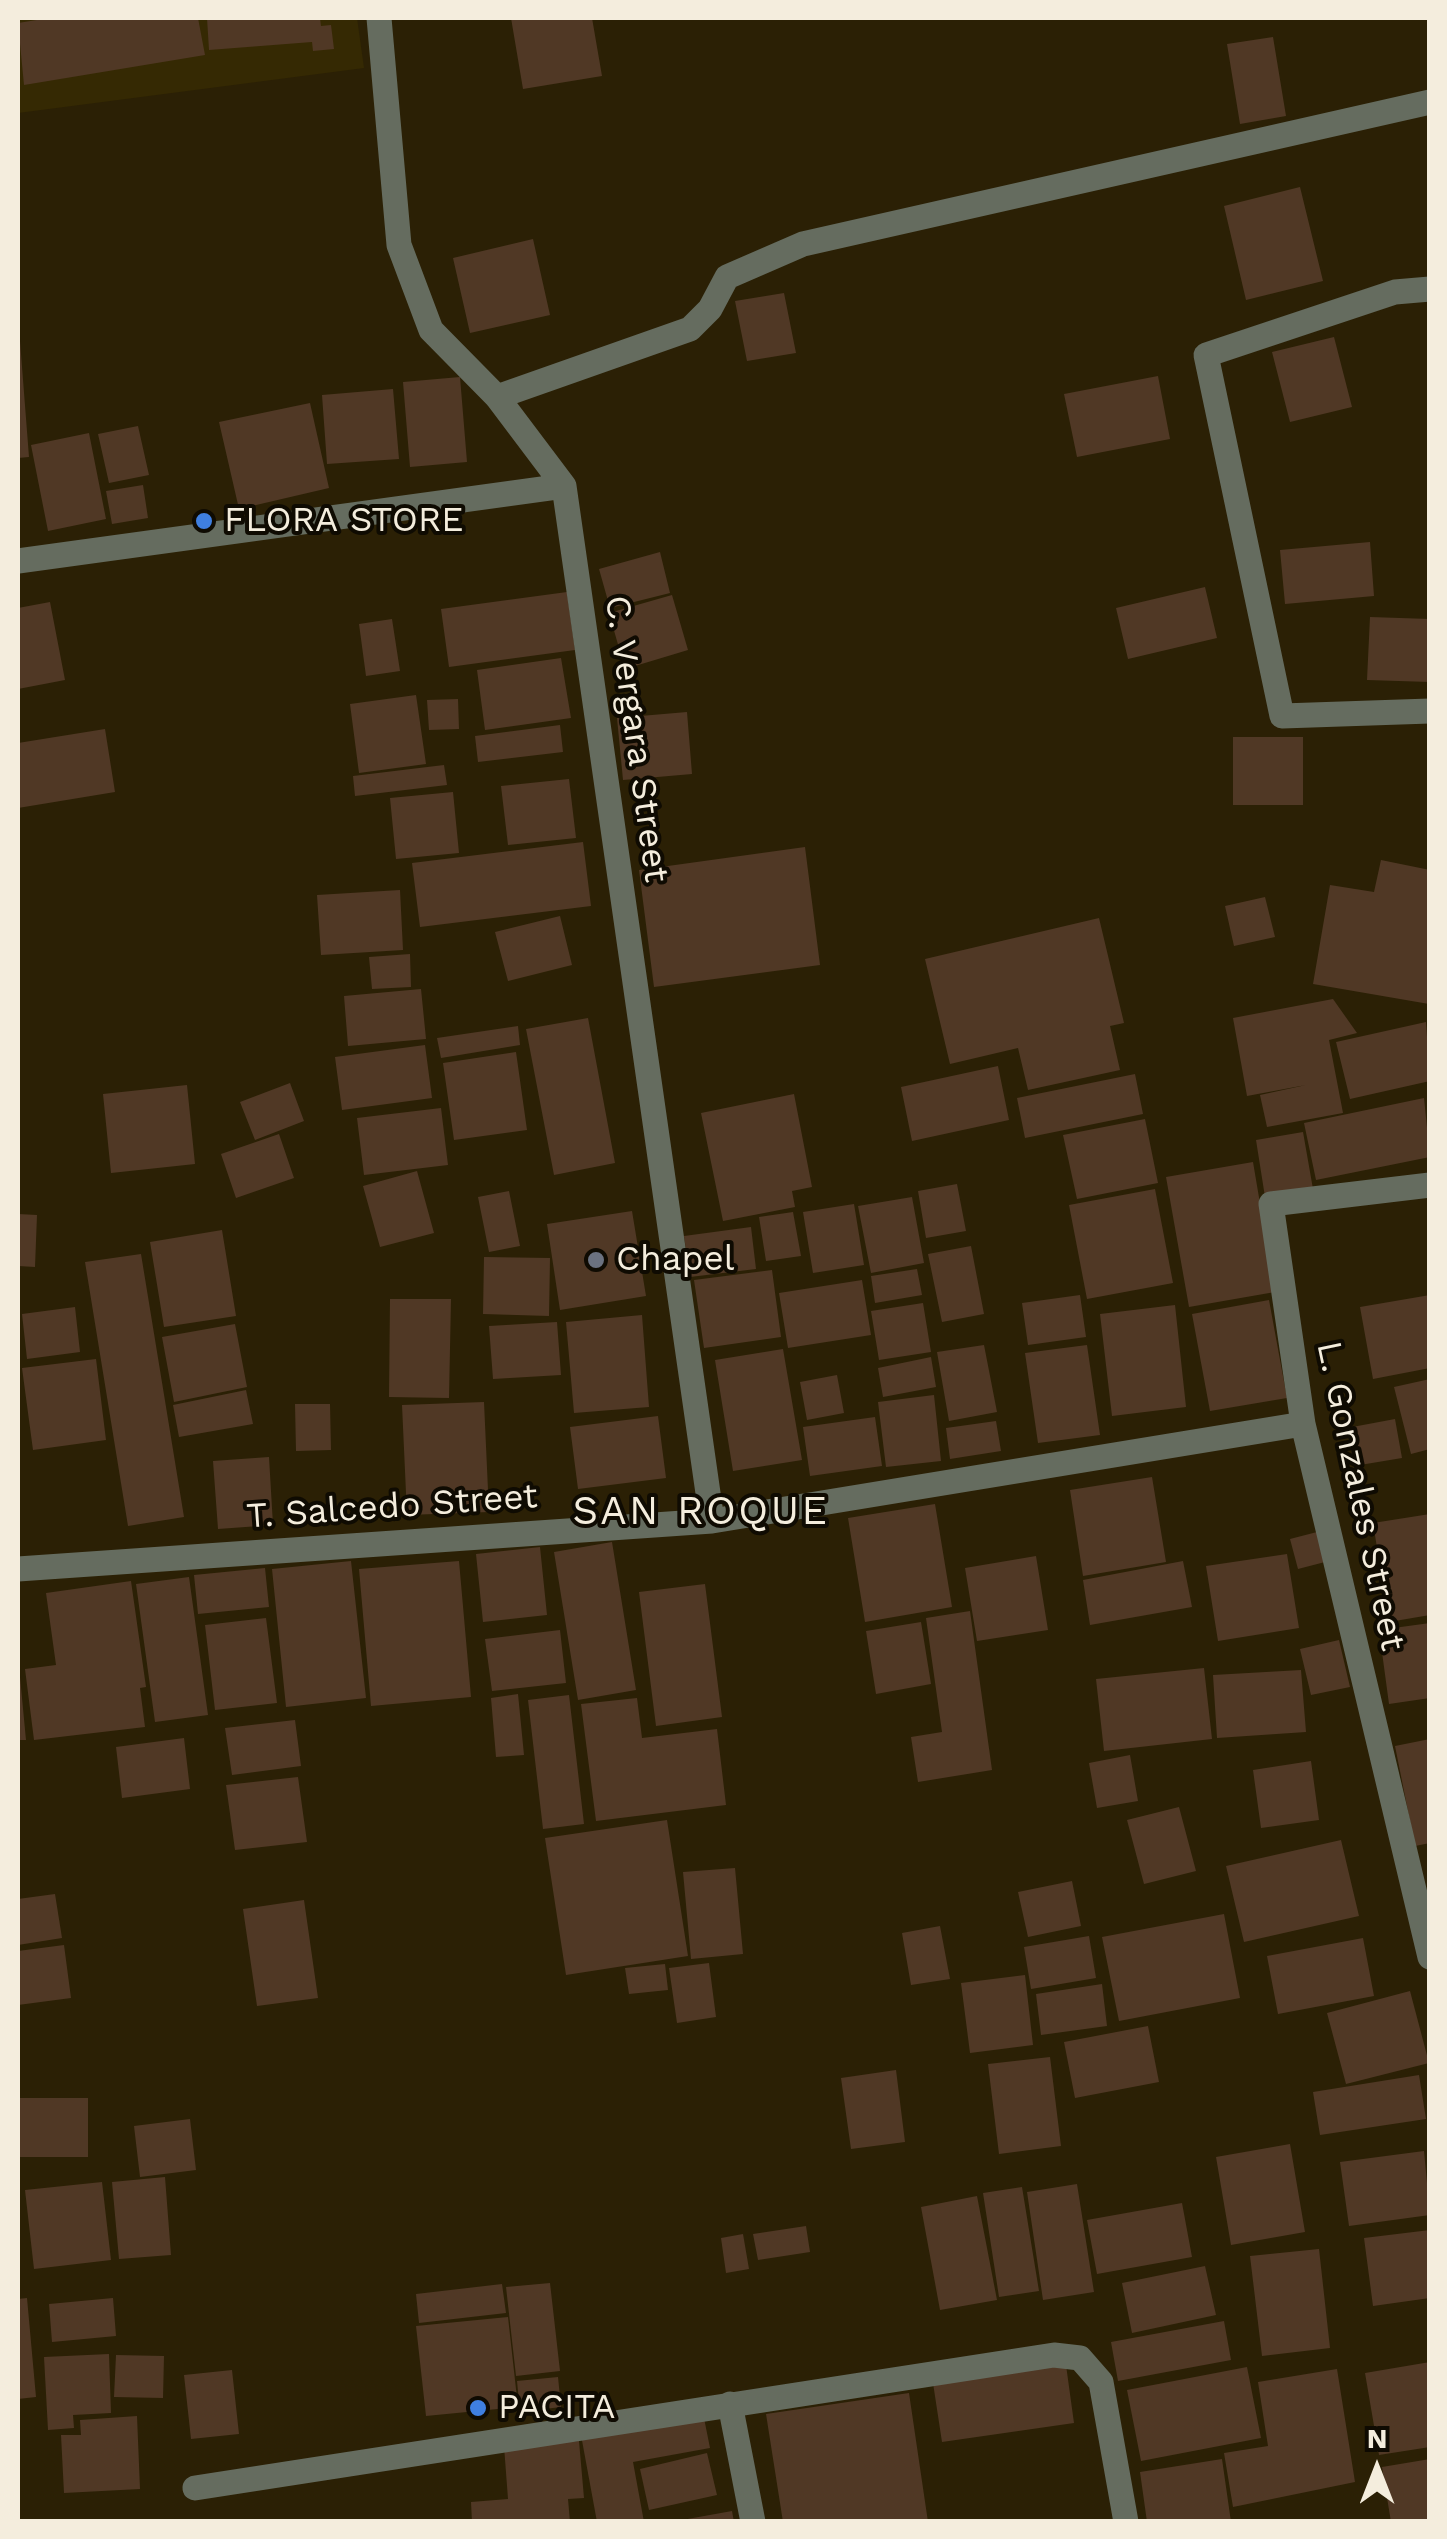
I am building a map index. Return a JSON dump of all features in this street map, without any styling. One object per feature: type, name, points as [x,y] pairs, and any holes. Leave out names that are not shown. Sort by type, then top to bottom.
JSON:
[{"type":"street","name":"C. Vergara Street","points":[[379,18],[399,245],[430,330],[497,397],[564,486],[712,1521]]},
{"type":"street","points":[[497,397],[690,329],[710,309],[727,277],[803,244],[1430,102]]},
{"type":"street","points":[[1430,288],[1395,292],[1206,355],[1282,716],[1430,711]]},
{"type":"street","points":[[18,562],[564,486]]},
{"type":"street","name":"L. Gonzales Street","points":[[1430,1185],[1271,1204],[1303,1424],[1430,1957]]},
{"type":"street","name":"T. Salcedo Street","points":[[18,1569],[712,1521],[1303,1424]]},
{"type":"street","points":[[194,2488],[1054,2356],[1080,2358],[1101,2382],[1126,2522]]},
{"type":"street","points":[[730,2404],[753,2522]]},
{"type":"shaded area","points":[[18,18],[357,18],[364,68],[18,113]]},
{"type":"building","points":[[49,18],[198,18],[205,55],[24,85],[18,23]]},
{"type":"building","points":[[207,18],[320,18],[321,26],[331,25],[334,49],[313,51],[312,42],[209,50]]},
{"type":"building","points":[[511,18],[592,18],[602,76],[523,89]]},
{"type":"building","points":[[1273,37],[1286,116],[1240,124],[1227,44]]},
{"type":"building","points":[[1300,187],[1323,281],[1246,300],[1224,206]]},
{"type":"building","points":[[533,239],[550,315],[470,333],[453,258]]},
{"type":"building","points":[[784,293],[796,353],[747,361],[735,301]]},
{"type":"building","points":[[1334,337],[1352,407],[1290,422],[1272,352]]},
{"type":"building","points":[[18,342],[29,457],[18,458]]},
{"type":"building","points":[[1158,376],[1170,439],[1077,457],[1064,394]]},
{"type":"building","points":[[460,377],[467,462],[410,467],[403,382]]},
{"type":"building","points":[[393,389],[399,459],[327,464],[322,395]]},
{"type":"building","points":[[310,403],[329,488],[239,509],[219,422]]},
{"type":"building","points":[[138,426],[149,475],[109,483],[98,434]]},
{"type":"building","points":[[89,433],[106,519],[48,531],[31,445]]},
{"type":"building","points":[[143,485],[148,518],[112,524],[106,491]]},
{"type":"building","points":[[1370,542],[1374,596],[1285,604],[1280,550]]},
{"type":"building","points":[[660,552],[670,593],[610,608],[599,569]]},
{"type":"building","points":[[1205,587],[1217,638],[1128,659],[1116,608]]},
{"type":"building","points":[[567,592],[575,650],[449,667],[441,609]]},
{"type":"building","points":[[672,595],[688,650],[625,669],[609,613]]},
{"type":"building","points":[[50,602],[65,680],[18,689],[18,608]]},
{"type":"building","points":[[1370,617],[1430,619],[1430,682],[1367,680]]},
{"type":"building","points":[[392,619],[400,671],[366,676],[359,624]]},
{"type":"building","points":[[561,658],[571,718],[485,730],[477,670]]},
{"type":"building","points":[[416,695],[426,764],[359,773],[350,704]]},
{"type":"building","points":[[458,699],[459,729],[429,730],[427,700]]},
{"type":"building","points":[[687,712],[692,774],[623,780],[617,718]]},
{"type":"building","points":[[560,725],[563,752],[478,762],[475,736]]},
{"type":"building","points":[[105,729],[115,792],[18,808],[18,743]]},
{"type":"building","points":[[1233,737],[1303,737],[1303,805],[1233,805]]},
{"type":"building","points":[[444,765],[447,785],[355,796],[353,776]]},
{"type":"building","points":[[569,779],[576,838],[508,845],[501,786]]},
{"type":"building","points":[[453,792],[459,853],[396,859],[390,798]]},
{"type":"building","points":[[583,842],[591,906],[420,927],[412,863]]},
{"type":"building","points":[[805,847],[820,965],[654,987],[639,870]]},
{"type":"building","points":[[1381,860],[1430,870],[1429,1004],[1313,984],[1330,885],[1374,892]]},
{"type":"building","points":[[400,890],[403,950],[321,955],[317,895]]},
{"type":"building","points":[[1265,897],[1275,937],[1234,946],[1225,906]]},
{"type":"building","points":[[560,916],[572,965],[508,981],[495,932]]},
{"type":"building","points":[[1099,918],[1124,1023],[1110,1026],[1120,1070],[1028,1090],[1018,1048],[950,1064],[925,959]]},
{"type":"building","points":[[410,954],[411,987],[372,989],[369,957]]},
{"type":"building","points":[[421,989],[426,1039],[348,1046],[344,996]]},
{"type":"building","points":[[1333,999],[1357,1033],[1329,1040],[1343,1113],[1267,1127],[1260,1095],[1306,1085],[1247,1096],[1233,1018]]},
{"type":"building","points":[[588,1018],[615,1163],[554,1175],[526,1029]]},
{"type":"building","points":[[1426,1022],[1430,1081],[1350,1099],[1336,1042]]},
{"type":"building","points":[[518,1026],[520,1045],[441,1058],[437,1038]]},
{"type":"building","points":[[425,1045],[432,1098],[342,1110],[335,1057]]},
{"type":"building","points":[[516,1052],[527,1130],[454,1140],[443,1063]]},
{"type":"building","points":[[998,1066],[1009,1120],[912,1141],[901,1087]]},
{"type":"building","points":[[1135,1074],[1143,1114],[1025,1138],[1017,1098]]},
{"type":"building","points":[[290,1083],[304,1121],[255,1140],[240,1102]]},
{"type":"building","points":[[187,1085],[195,1164],[111,1173],[103,1094]]},
{"type":"building","points":[[794,1094],[812,1187],[792,1191],[795,1207],[723,1221],[701,1113]]},
{"type":"building","points":[[1424,1098],[1430,1157],[1316,1180],[1304,1123]]},
{"type":"building","points":[[441,1108],[448,1165],[364,1175],[357,1118]]},
{"type":"building","points":[[1145,1119],[1158,1183],[1077,1199],[1063,1135]]},
{"type":"building","points":[[1303,1132],[1313,1189],[1265,1197],[1256,1140]]},
{"type":"building","points":[[279,1134],[294,1178],[236,1198],[221,1154]]},
{"type":"building","points":[[1253,1162],[1275,1292],[1189,1307],[1166,1177]]},
{"type":"building","points":[[417,1171],[434,1233],[380,1247],[363,1186]]},
{"type":"building","points":[[957,1184],[966,1231],[926,1238],[918,1191]]},
{"type":"building","points":[[1155,1189],[1173,1283],[1087,1299],[1069,1205]]},
{"type":"building","points":[[509,1191],[520,1246],[489,1252],[478,1197]]},
{"type":"building","points":[[912,1197],[924,1263],[871,1273],[858,1206]]},
{"type":"building","points":[[854,1204],[864,1265],[813,1273],[803,1212]]},
{"type":"building","name":"Chapel","points":[[632,1211],[646,1296],[560,1310],[547,1224]]},
{"type":"building","points":[[793,1212],[801,1256],[766,1261],[759,1217]]},
{"type":"building","points":[[18,1214],[37,1215],[35,1267],[18,1266]]},
{"type":"building","points":[[751,1227],[756,1269],[690,1277],[684,1236]]},
{"type":"building","points":[[222,1230],[236,1316],[164,1327],[150,1242]]},
{"type":"building","points":[[971,1246],[984,1314],[942,1322],[928,1254]]},
{"type":"building","points":[[141,1254],[184,1517],[128,1526],[85,1262]]},
{"type":"building","points":[[484,1257],[550,1258],[549,1316],[483,1314]]},
{"type":"building","points":[[917,1269],[922,1295],[875,1303],[871,1276]]},
{"type":"building","points":[[772,1270],[781,1337],[704,1348],[694,1280]]},
{"type":"building","points":[[862,1280],[871,1335],[788,1348],[779,1293]]},
{"type":"building","points":[[1080,1295],[1086,1337],[1028,1345],[1022,1303]]},
{"type":"building","points":[[1430,1295],[1430,1368],[1373,1379],[1360,1307]]},
{"type":"building","points":[[390,1299],[451,1299],[449,1398],[389,1397]]},
{"type":"building","points":[[1269,1300],[1287,1398],[1210,1411],[1192,1314]]},
{"type":"building","points":[[923,1303],[931,1352],[879,1360],[871,1311]]},
{"type":"building","points":[[1175,1305],[1186,1407],[1112,1416],[1100,1314]]},
{"type":"building","points":[[75,1307],[80,1352],[27,1359],[22,1314]]},
{"type":"building","points":[[642,1315],[649,1407],[574,1413],[566,1322]]},
{"type":"building","points":[[557,1322],[561,1375],[493,1379],[489,1326]]},
{"type":"building","points":[[235,1324],[247,1387],[174,1402],[162,1337]]},
{"type":"building","points":[[984,1345],[997,1412],[949,1421],[937,1352]]},
{"type":"building","points":[[1087,1345],[1100,1435],[1038,1443],[1025,1353]]},
{"type":"building","points":[[783,1349],[802,1460],[733,1471],[715,1360]]},
{"type":"building","points":[[931,1357],[936,1387],[883,1397],[878,1368]]},
{"type":"building","points":[[96,1359],[106,1440],[33,1450],[22,1368]]},
{"type":"building","points":[[837,1375],[844,1413],[807,1420],[800,1382]]},
{"type":"building","points":[[1430,1379],[1430,1449],[1411,1454],[1394,1387]]},
{"type":"building","points":[[246,1390],[253,1424],[179,1437],[173,1405]]},
{"type":"building","points":[[934,1395],[941,1461],[886,1467],[878,1402]]},
{"type":"building","points":[[484,1402],[489,1512],[407,1515],[402,1405]]},
{"type":"building","points":[[295,1404],[330,1404],[331,1450],[296,1451]]},
{"type":"building","points":[[658,1416],[666,1478],[578,1489],[570,1427]]},
{"type":"building","points":[[875,1417],[882,1466],[810,1476],[803,1427]]},
{"type":"building","points":[[1395,1419],[1402,1458],[1354,1466],[1347,1428]]},
{"type":"building","points":[[996,1421],[1001,1451],[950,1459],[946,1428]]},
{"type":"building","points":[[269,1457],[273,1525],[218,1529],[213,1461]]},
{"type":"building","points":[[1152,1477],[1166,1562],[1083,1576],[1070,1490]]},
{"type":"building","points":[[935,1504],[952,1607],[865,1622],[848,1518]]},
{"type":"building","points":[[1430,1514],[1430,1615],[1389,1622],[1373,1523]]},
{"type":"building","points":[[1317,1532],[1325,1562],[1298,1569],[1290,1539]]},
{"type":"building","points":[[612,1542],[636,1690],[578,1700],[554,1552]]},
{"type":"building","points":[[540,1547],[547,1615],[483,1622],[476,1554]]},
{"type":"building","points":[[1287,1554],[1299,1628],[1218,1641],[1206,1566]]},
{"type":"building","points":[[1036,1556],[1048,1630],[977,1641],[965,1568]]},
{"type":"building","points":[[351,1561],[366,1698],[286,1707],[272,1569]]},
{"type":"building","points":[[459,1561],[471,1697],[371,1706],[359,1569]]},
{"type":"building","points":[[1183,1561],[1192,1607],[1090,1625],[1083,1580]]},
{"type":"building","points":[[265,1568],[269,1607],[198,1614],[194,1575]]},
{"type":"building","points":[[189,1577],[208,1715],[155,1722],[136,1584]]},
{"type":"building","points":[[131,1581],[146,1687],[140,1688],[145,1727],[34,1740],[25,1669],[56,1665],[46,1593]]},
{"type":"building","points":[[705,1584],[722,1717],[656,1726],[639,1592]]},
{"type":"building","points":[[970,1611],[992,1770],[918,1782],[911,1737],[942,1732],[926,1618]]},
{"type":"building","points":[[266,1618],[277,1703],[215,1710],[205,1625]]},
{"type":"building","points":[[921,1622],[931,1684],[876,1694],[866,1631]]},
{"type":"building","points":[[1430,1623],[1430,1698],[1389,1704],[1379,1630]]},
{"type":"building","points":[[560,1630],[566,1683],[492,1691],[485,1639]]},
{"type":"building","points":[[1339,1640],[1350,1687],[1311,1695],[1300,1649]]},
{"type":"building","points":[[1204,1668],[1212,1739],[1104,1751],[1096,1679]]},
{"type":"building","points":[[1301,1670],[1306,1732],[1217,1738],[1213,1675]]},
{"type":"building","points":[[20,1677],[26,1740],[18,1740]]},
{"type":"building","points":[[518,1694],[524,1755],[496,1757],[491,1698]]},
{"type":"building","points":[[569,1695],[584,1824],[543,1829],[528,1700]]},
{"type":"building","points":[[637,1698],[642,1738],[717,1729],[726,1805],[596,1821],[581,1704]]},
{"type":"building","points":[[295,1720],[301,1766],[232,1775],[225,1728]]},
{"type":"building","points":[[184,1738],[190,1789],[122,1798],[116,1747]]},
{"type":"building","points":[[1430,1739],[1430,1843],[1415,1846],[1395,1746]]},
{"type":"building","points":[[1130,1755],[1138,1801],[1097,1808],[1089,1763]]},
{"type":"building","points":[[1311,1761],[1319,1820],[1261,1828],[1253,1770]]},
{"type":"building","points":[[298,1777],[307,1842],[235,1850],[226,1785]]},
{"type":"building","points":[[1179,1807],[1196,1871],[1144,1884],[1127,1820]]},
{"type":"building","points":[[667,1820],[688,1956],[566,1975],[545,1838]]},
{"type":"building","points":[[1341,1840],[1359,1916],[1244,1942],[1226,1866]]},
{"type":"building","points":[[735,1868],[743,1954],[691,1959],[683,1872]]},
{"type":"building","points":[[1072,1881],[1081,1926],[1028,1937],[1018,1892]]},
{"type":"building","points":[[55,1894],[62,1938],[18,1945],[18,1899]]},
{"type":"building","points":[[304,1900],[318,1998],[257,2006],[243,1909]]},
{"type":"building","points":[[1224,1914],[1240,1998],[1119,2021],[1102,1937]]},
{"type":"building","points":[[940,1926],[950,1979],[911,1985],[902,1933]]},
{"type":"building","points":[[1089,1936],[1096,1978],[1031,1989],[1024,1947]]},
{"type":"building","points":[[1363,1938],[1374,1996],[1278,2014],[1267,1956]]},
{"type":"building","points":[[64,1945],[71,1998],[18,2005],[18,1951]]},
{"type":"building","points":[[709,1963],[716,2017],[677,2023],[669,1968]]},
{"type":"building","points":[[665,1964],[668,1990],[629,1994],[625,1968]]},
{"type":"building","points":[[1025,1975],[1033,2045],[970,2053],[961,1983]]},
{"type":"building","points":[[1102,1984],[1107,2026],[1041,2035],[1036,1994]]},
{"type":"building","points":[[1410,1991],[1429,2063],[1346,2084],[1327,2013]]},
{"type":"building","points":[[1148,2026],[1159,2082],[1075,2098],[1064,2042]]},
{"type":"building","points":[[1050,2057],[1061,2146],[999,2154],[988,2064]]},
{"type":"building","points":[[896,2070],[905,2142],[851,2149],[841,2078]]},
{"type":"building","points":[[1419,2075],[1426,2119],[1320,2135],[1313,2092]]},
{"type":"building","points":[[18,2098],[88,2098],[88,2157],[18,2157]]},
{"type":"building","points":[[190,2119],[196,2170],[140,2177],[134,2126]]},
{"type":"building","points":[[1290,2144],[1305,2232],[1231,2245],[1216,2157]]},
{"type":"building","points":[[1424,2151],[1430,2215],[1349,2226],[1340,2162]]},
{"type":"building","points":[[165,2177],[171,2255],[119,2259],[112,2182]]},
{"type":"building","points":[[102,2182],[111,2260],[34,2269],[25,2190]]},
{"type":"building","points":[[1077,2184],[1094,2292],[1043,2300],[1027,2192]]},
{"type":"building","points":[[1022,2187],[1039,2291],[999,2297],[983,2193]]},
{"type":"building","points":[[977,2196],[997,2300],[940,2310],[921,2207]]},
{"type":"building","points":[[1182,2203],[1192,2257],[1097,2274],[1087,2220]]},
{"type":"building","points":[[806,2226],[810,2252],[758,2260],[753,2234]]},
{"type":"building","points":[[1430,2230],[1430,2298],[1373,2306],[1364,2238]]},
{"type":"building","points":[[743,2234],[749,2269],[726,2273],[721,2238]]},
{"type":"building","points":[[1319,2249],[1330,2348],[1262,2356],[1250,2256]]},
{"type":"building","points":[[1205,2266],[1216,2315],[1132,2333],[1122,2283]]},
{"type":"building","points":[[550,2283],[560,2371],[516,2376],[506,2287]]},
{"type":"building","points":[[502,2284],[506,2313],[419,2323],[416,2294]]},
{"type":"building","points":[[27,2298],[36,2397],[18,2399],[18,2299]]},
{"type":"building","points":[[113,2298],[116,2336],[52,2342],[49,2304]]},
{"type":"building","points":[[508,2317],[518,2407],[426,2416],[416,2326]]},
{"type":"building","points":[[1224,2321],[1231,2360],[1118,2381],[1111,2342]]},
{"type":"building","points":[[109,2354],[111,2413],[73,2415],[74,2428],[48,2430],[44,2357]]},
{"type":"building","points":[[116,2355],[164,2356],[163,2398],[114,2397]]},
{"type":"building","points":[[1430,2362],[1430,2447],[1379,2455],[1365,2373]]},
{"type":"building","points":[[1066,2365],[1074,2423],[942,2442],[933,2383]]},
{"type":"building","points":[[1247,2367],[1261,2438],[1141,2461],[1127,2390]]},
{"type":"building","points":[[1337,2369],[1355,2482],[1233,2507],[1224,2453],[1268,2446],[1258,2382]]},
{"type":"building","points":[[232,2370],[239,2434],[191,2439],[184,2375]]},
{"type":"building","points":[[558,2377],[561,2407],[520,2412],[517,2381]]},
{"type":"building","points":[[909,2393],[928,2522],[783,2522],[766,2414]]},
{"type":"building","points":[[703,2413],[710,2448],[633,2462],[644,2522],[597,2522],[581,2435]]},
{"type":"building","points":[[137,2416],[140,2489],[64,2493],[61,2435],[81,2435],[80,2420]]},
{"type":"building","points":[[579,2441],[584,2498],[568,2499],[570,2522],[472,2522],[471,2502],[508,2499],[504,2446]]},
{"type":"building","points":[[707,2453],[717,2495],[649,2510],[640,2469]]},
{"type":"building","points":[[1222,2459],[1231,2522],[1147,2522],[1140,2472]]},
{"type":"building","points":[[1430,2459],[1430,2522],[1391,2522],[1382,2467]]},
{"type":"building","points":[[732,2511],[734,2522],[682,2522],[682,2520]]},
{"type":"place","name":"FLORA STORE","points":[[204,521]]},
{"type":"place","name":"Chapel","points":[[596,1260]]},
{"type":"place","name":"PACITA","points":[[478,2408]]},
{"type":"district","name":"SAN ROQUE","points":[[701,1512]]}]
